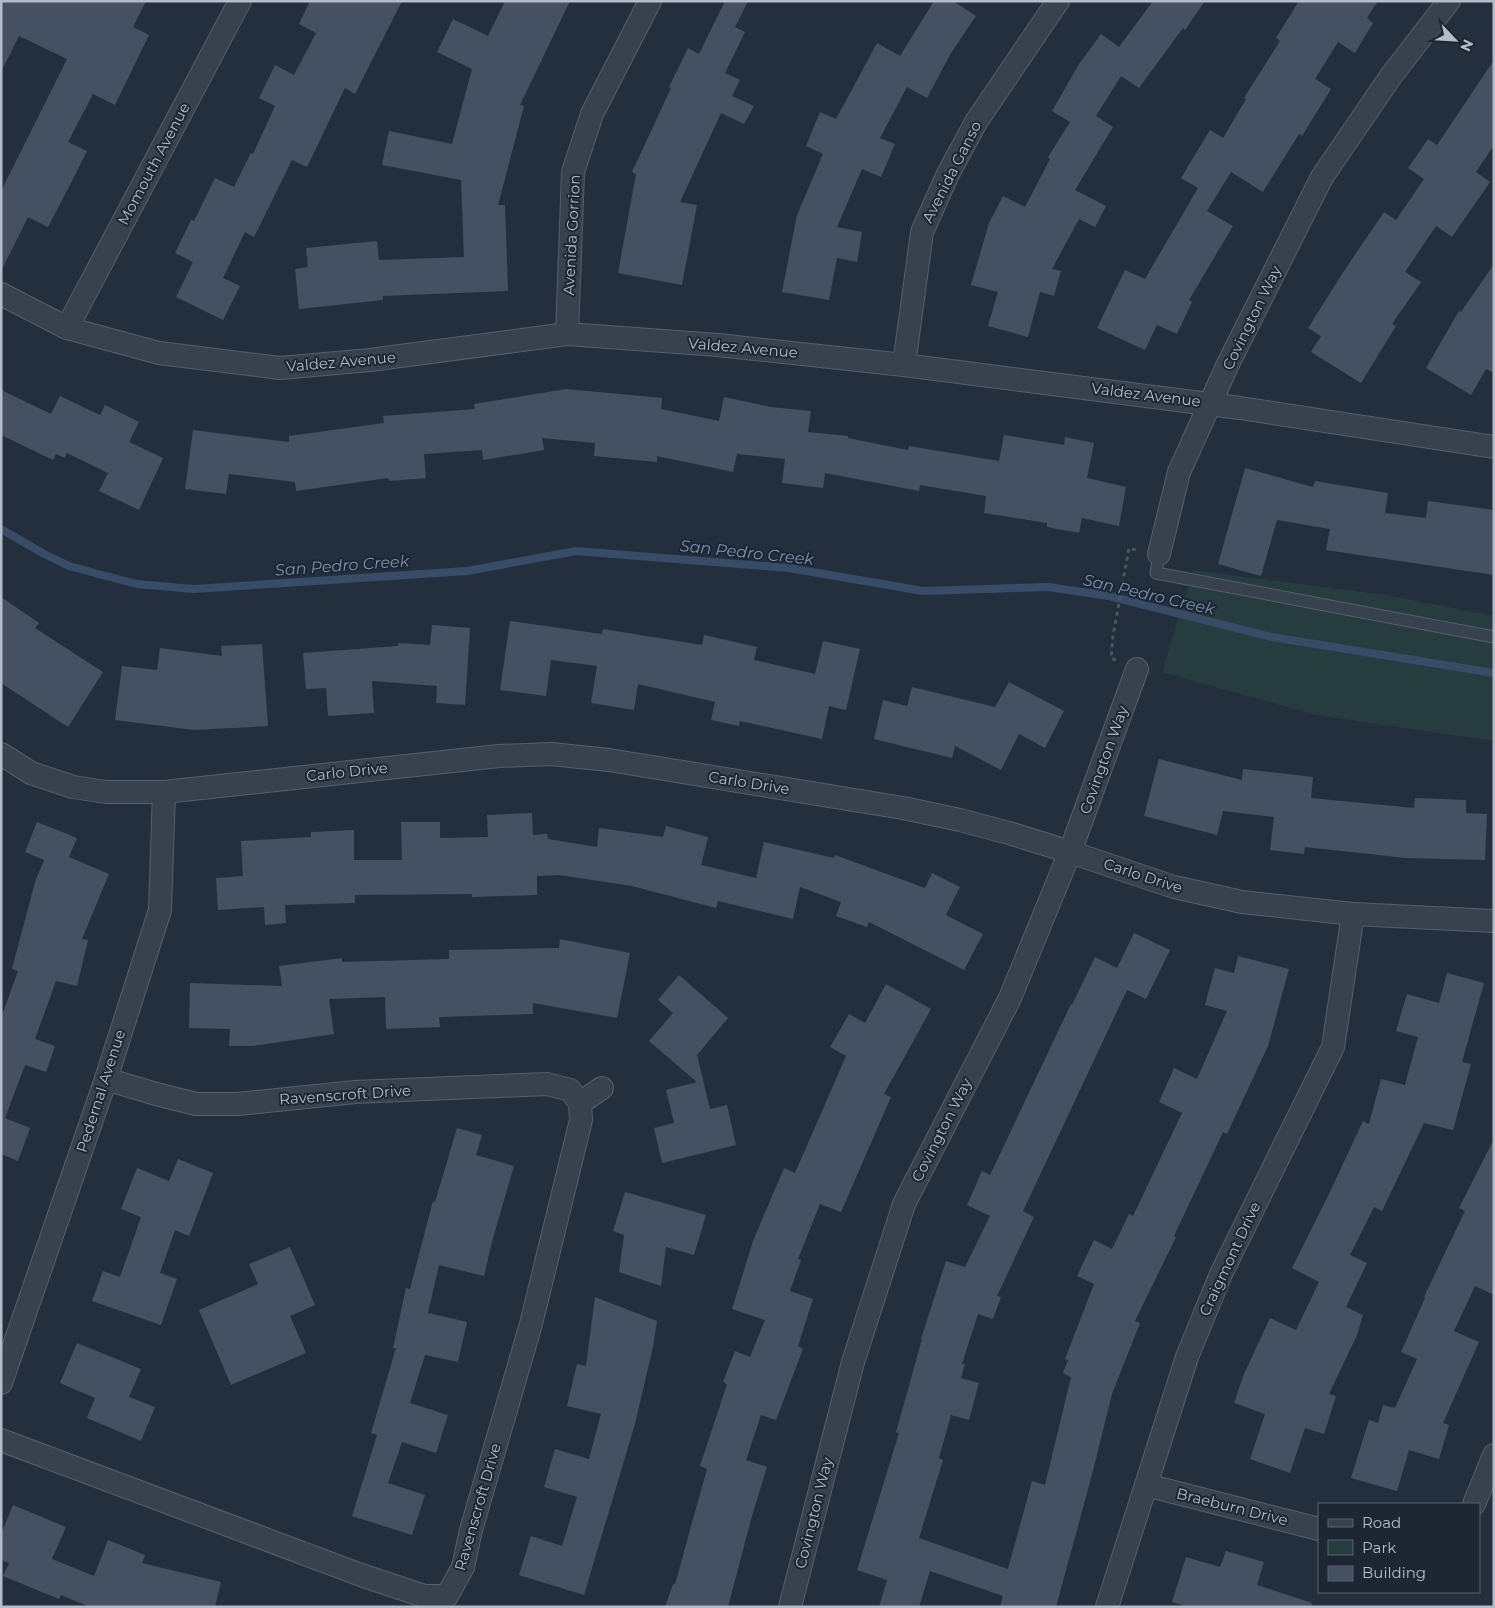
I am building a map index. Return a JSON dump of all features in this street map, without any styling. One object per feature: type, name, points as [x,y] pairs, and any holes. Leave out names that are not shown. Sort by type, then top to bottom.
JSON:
[{"type":"street","name":"Momouth Avenue","points":[[67,328],[240,1]]},
{"type":"street","name":"Avenida Gorrion","points":[[567,334],[573,172],[592,114],[650,1]]},
{"type":"street","name":"Avenida Ganso","points":[[904,365],[922,232],[948,174],[976,122],[1058,1]]},
{"type":"street","name":"Covington Way","points":[[1159,554],[1179,472],[1228,364],[1322,177],[1391,76],[1449,1]]},
{"type":"street","name":"Valdez Avenue","points":[[1,294],[67,328],[159,353],[280,368],[370,360],[567,334],[718,345],[904,365],[1210,404],[1494,447]]},
{"type":"street","name":"Covington Way","points":[[790,1607],[853,1362],[904,1204],[1010,998],[1070,852],[1137,670]]},
{"type":"street","name":"Carlo Drive","points":[[1,754],[31,773],[73,787],[106,792],[164,792],[499,756],[551,754],[618,762],[903,808],[968,822],[1070,852],[1174,887],[1232,900],[1353,914],[1494,921]]},
{"type":"street","name":"Pedernal Avenue","points":[[1,1383],[106,1079],[160,910],[164,792]]},
{"type":"street","name":"Craigmont Drive","points":[[1107,1607],[1187,1357],[1221,1274],[1333,1047],[1353,914]]},
{"type":"street","name":"Ravenscroft Drive","points":[[1,1440],[361,1575],[424,1596],[447,1596],[463,1567],[471,1530],[531,1324],[581,1120],[580,1103],[570,1090],[547,1084],[354,1092],[238,1104],[196,1104],[106,1079]]},
{"type":"street","points":[[580,1103],[602,1088]]},
{"type":"street","points":[[1474,1503],[1494,1455]]},
{"type":"street","name":"Braeburn Drive","points":[[1146,1485],[1318,1529]]},
{"type":"lane","points":[[1159,554],[1156,573],[1494,637]]},
{"type":"path","points":[[1113,636],[1129,548],[1159,554]]},
{"type":"green space","points":[[1193,570],[1386,595],[1494,616],[1494,741],[1315,715],[1162,672]]},
{"type":"building","points":[[1,1],[146,1],[133,27],[149,35],[115,105],[93,94],[68,142],[87,151],[48,227],[28,217],[1,271],[1,191],[67,59],[19,36],[1,72]]},
{"type":"building","points":[[310,1],[402,1],[355,94],[345,88],[307,167],[292,160],[254,237],[245,232],[223,278],[240,286],[223,320],[176,297],[193,262],[175,253],[191,220],[194,221],[215,178],[234,187],[251,153],[253,154],[275,106],[259,98],[275,65],[294,75],[316,33],[299,24]]},
{"type":"building","points":[[505,1],[570,1],[520,105],[524,106],[498,205],[505,205],[508,291],[383,296],[383,300],[299,309],[295,269],[308,267],[306,248],[377,241],[379,260],[464,257],[461,180],[382,165],[389,131],[452,144],[472,69],[437,52],[453,19],[488,36]]},
{"type":"building","points":[[725,1],[748,1],[735,27],[745,32],[725,73],[740,80],[732,96],[754,106],[744,124],[721,113],[680,202],[697,205],[682,285],[618,273],[636,174],[632,172],[688,48],[699,54]]},
{"type":"building","points":[[934,1],[953,1],[976,16],[951,53],[927,98],[907,87],[880,138],[895,144],[881,177],[862,169],[837,227],[862,232],[857,262],[837,258],[829,300],[782,292],[797,215],[823,154],[806,146],[820,112],[836,119],[877,43],[900,56]]},
{"type":"building","points":[[1153,1],[1205,1],[1185,30],[1183,28],[1139,88],[1121,76],[1096,116],[1113,127],[1075,190],[1106,206],[1095,227],[1079,219],[1052,269],[1061,271],[1054,296],[1040,292],[1028,337],[988,326],[998,292],[971,285],[989,223],[1003,196],[1025,207],[1050,159],[1048,157],[1070,122],[1052,111],[1079,64],[1101,34],[1119,47]]},
{"type":"building","points":[[1299,1],[1378,1],[1367,18],[1373,23],[1355,53],[1338,42],[1315,79],[1331,89],[1302,136],[1299,134],[1263,192],[1231,172],[1207,211],[1233,226],[1189,300],[1192,302],[1177,334],[1157,325],[1145,350],[1097,328],[1125,270],[1145,279],[1198,188],[1181,178],[1210,130],[1223,138],[1246,99],[1244,98],[1280,41],[1276,38]]},
{"type":"building","points":[[1494,60],[1494,145],[1476,172],[1490,182],[1452,237],[1436,226],[1405,272],[1421,282],[1392,324],[1396,326],[1361,383],[1311,352],[1321,336],[1308,328],[1384,212],[1396,220],[1424,179],[1408,168],[1428,139],[1437,145]]},
{"type":"building","points":[[1494,264],[1494,373],[1486,369],[1471,395],[1426,368],[1459,311],[1461,312]]},
{"type":"building","points":[[566,389],[662,398],[661,409],[719,421],[724,397],[771,407],[811,411],[808,432],[848,436],[848,438],[908,450],[909,446],[999,461],[1004,435],[1064,445],[1065,437],[1094,443],[1087,478],[1126,487],[1119,526],[1082,518],[1079,533],[1047,527],[1047,523],[984,513],[986,496],[920,485],[919,491],[825,473],[823,488],[782,483],[785,459],[737,454],[733,472],[657,456],[657,462],[594,456],[595,443],[542,438],[544,450],[483,460],[482,450],[424,454],[426,478],[389,481],[388,478],[296,491],[295,482],[229,474],[226,494],[185,489],[193,430],[289,442],[289,436],[384,423],[383,416],[475,409],[474,404]]},
{"type":"building","points":[[1,390],[51,414],[60,396],[100,415],[105,405],[139,422],[129,442],[163,458],[139,510],[99,491],[108,473],[67,453],[65,458],[56,454],[53,460],[1,435]]},
{"type":"building","points":[[1245,468],[1313,487],[1315,481],[1388,493],[1385,513],[1426,518],[1428,501],[1494,510],[1494,575],[1326,550],[1330,529],[1277,520],[1261,576],[1218,564]]},
{"type":"building","points":[[1,597],[39,623],[35,628],[103,672],[68,727],[1,683]]},
{"type":"building","points":[[510,621],[602,634],[603,629],[702,645],[704,635],[757,647],[754,660],[815,674],[823,641],[860,649],[846,710],[829,706],[822,739],[740,721],[739,726],[711,720],[715,702],[638,684],[634,710],[591,703],[597,666],[551,660],[546,696],[500,690]]},
{"type":"building","points":[[432,625],[470,628],[465,705],[436,703],[437,686],[372,681],[374,713],[328,716],[326,688],[306,689],[303,653],[398,646],[398,643],[430,645]]},
{"type":"building","points":[[262,644],[268,726],[194,730],[115,720],[122,666],[157,670],[160,648],[222,656],[221,646]]},
{"type":"building","points":[[1009,682],[1064,711],[1045,748],[1019,734],[1001,770],[955,746],[952,758],[874,739],[883,700],[907,706],[912,687],[995,707]]},
{"type":"building","points":[[1159,759],[1242,780],[1243,769],[1313,777],[1311,798],[1414,808],[1415,798],[1466,800],[1466,813],[1487,814],[1485,860],[1406,858],[1305,847],[1304,854],[1270,850],[1274,817],[1223,811],[1217,835],[1144,816]]},
{"type":"building","points":[[532,813],[533,835],[547,834],[548,839],[597,847],[599,828],[663,837],[666,826],[708,837],[701,865],[756,878],[764,842],[834,858],[835,855],[925,888],[932,873],[960,887],[946,915],[983,934],[964,970],[869,922],[867,927],[836,916],[841,902],[800,887],[793,919],[718,901],[716,908],[632,886],[559,875],[537,876],[537,895],[472,897],[472,894],[355,895],[355,903],[285,905],[286,923],[265,925],[264,907],[218,910],[216,878],[243,876],[241,841],[311,837],[311,832],[354,830],[354,860],[402,860],[401,822],[440,822],[440,838],[488,837],[487,815]]},
{"type":"building","points":[[37,822],[77,838],[69,857],[109,874],[82,939],[88,940],[77,986],[56,981],[35,1039],[55,1046],[46,1072],[25,1065],[5,1118],[30,1128],[18,1161],[1,1154],[1,1018],[18,971],[12,969],[35,882],[44,860],[25,852]]},
{"type":"building","points":[[1134,933],[1170,950],[1146,999],[1127,990],[1023,1211],[1034,1217],[997,1296],[1001,1297],[993,1319],[978,1314],[962,1364],[965,1364],[961,1378],[979,1383],[969,1420],[951,1415],[939,1458],[943,1460],[919,1538],[1008,1569],[1032,1481],[1045,1485],[1071,1377],[1063,1373],[1068,1360],[1065,1359],[1094,1284],[1077,1276],[1094,1240],[1112,1249],[1129,1214],[1133,1216],[1182,1113],[1159,1102],[1174,1068],[1197,1079],[1227,1011],[1205,1005],[1215,968],[1234,973],[1238,956],[1289,969],[1268,1046],[1227,1134],[1223,1132],[1174,1236],[1176,1237],[1135,1321],[1140,1323],[1112,1394],[1056,1607],[1000,1607],[1003,1596],[930,1571],[919,1607],[879,1607],[887,1580],[857,1570],[899,1433],[896,1432],[921,1339],[946,1261],[965,1267],[990,1216],[967,1205],[982,1171],[990,1175],[1095,957],[1117,968]]},
{"type":"building","points":[[560,939],[630,953],[617,1018],[533,1003],[533,1014],[439,1017],[440,1027],[386,1029],[385,997],[329,999],[334,1034],[252,1046],[229,1046],[230,1029],[189,1028],[190,983],[282,986],[279,966],[342,958],[342,962],[449,959],[449,950],[559,948]]},
{"type":"building","points":[[1447,973],[1484,983],[1462,1062],[1471,1064],[1453,1130],[1424,1123],[1382,1211],[1374,1207],[1350,1255],[1367,1263],[1346,1307],[1363,1315],[1357,1335],[1329,1394],[1336,1396],[1324,1434],[1305,1428],[1290,1473],[1250,1459],[1265,1414],[1234,1403],[1244,1374],[1270,1318],[1296,1330],[1319,1282],[1292,1268],[1363,1121],[1369,1124],[1381,1079],[1405,1085],[1418,1037],[1396,1031],[1407,994],[1439,1003]]},
{"type":"building","points":[[679,975],[728,1018],[697,1055],[710,1109],[727,1105],[736,1145],[662,1163],[654,1128],[674,1123],[666,1090],[697,1082],[649,1041],[673,1013],[658,1000]]},
{"type":"building","points":[[886,984],[931,1009],[884,1094],[891,1097],[841,1212],[820,1204],[798,1259],[801,1260],[790,1291],[813,1299],[798,1346],[803,1349],[776,1420],[761,1415],[746,1460],[767,1467],[728,1607],[665,1607],[673,1584],[675,1584],[707,1469],[700,1466],[727,1384],[723,1382],[735,1351],[750,1357],[765,1320],[732,1309],[753,1241],[784,1168],[795,1173],[846,1056],[830,1047],[849,1014],[865,1023]]},
{"type":"building","points":[[457,1128],[482,1135],[476,1155],[514,1166],[484,1276],[439,1265],[428,1313],[467,1322],[458,1362],[425,1355],[410,1403],[448,1415],[436,1453],[402,1442],[388,1483],[425,1495],[412,1535],[352,1516],[377,1435],[371,1433],[396,1348],[393,1348],[406,1288],[410,1289],[433,1201],[435,1202]]},
{"type":"building","points":[[1494,1139],[1494,1295],[1475,1286],[1454,1331],[1479,1342],[1443,1423],[1449,1425],[1439,1459],[1409,1450],[1397,1491],[1351,1478],[1369,1420],[1378,1423],[1383,1405],[1395,1408],[1417,1359],[1401,1352],[1424,1297],[1465,1211],[1459,1208]]},
{"type":"building","points":[[178,1159],[213,1173],[189,1236],[175,1230],[160,1273],[177,1279],[161,1325],[92,1301],[103,1271],[120,1277],[141,1217],[121,1209],[137,1168],[169,1181]]},
{"type":"building","points":[[625,1192],[706,1215],[694,1255],[666,1247],[661,1286],[619,1272],[624,1235],[613,1231]]},
{"type":"building","points":[[290,1247],[315,1305],[290,1316],[306,1353],[231,1385],[199,1310],[258,1284],[249,1264]]},
{"type":"building","points":[[595,1297],[657,1321],[653,1347],[635,1424],[584,1595],[519,1575],[531,1536],[562,1546],[577,1497],[544,1487],[555,1449],[589,1459],[601,1414],[567,1406],[577,1364],[586,1366]]},
{"type":"building","points":[[77,1343],[141,1369],[129,1397],[155,1407],[141,1441],[87,1418],[95,1398],[60,1383]]},
{"type":"building","points":[[13,1505],[66,1527],[52,1559],[94,1576],[108,1540],[145,1555],[142,1563],[221,1582],[215,1607],[90,1607],[61,1595],[59,1599],[3,1576],[9,1563],[1,1560],[1,1534]]},
{"type":"building","points":[[1226,1551],[1264,1562],[1257,1585],[1312,1603],[1311,1607],[1189,1607],[1172,1602],[1186,1557],[1220,1567]]},
{"type":"waterway","name":"San Pedro Creek","points":[[1,529],[69,566],[136,584],[194,589],[467,571],[576,551],[789,568],[923,591],[1048,587],[1109,596],[1272,637],[1494,673]]}]
